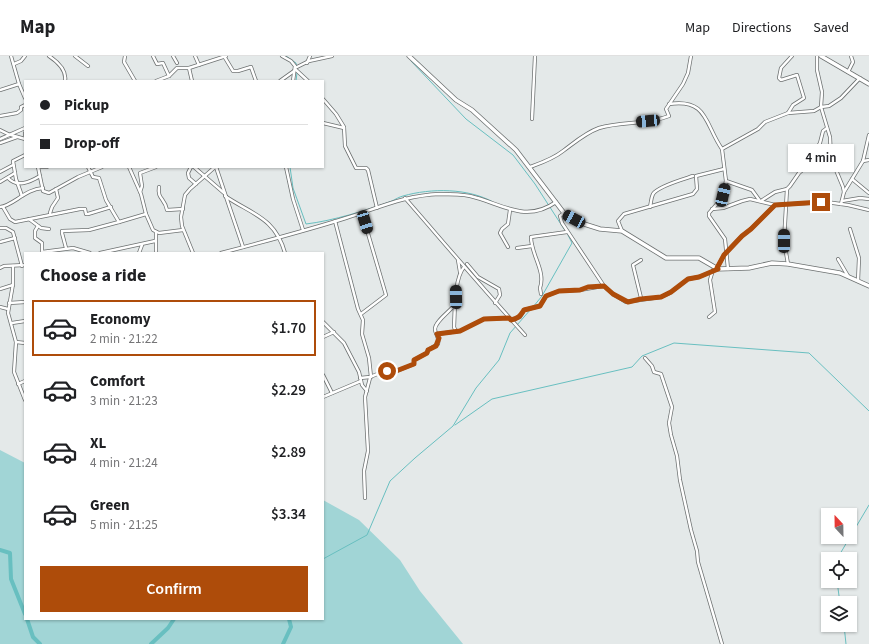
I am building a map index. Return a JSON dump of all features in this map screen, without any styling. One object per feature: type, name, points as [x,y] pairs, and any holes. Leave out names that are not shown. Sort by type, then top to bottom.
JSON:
[{"type":"street","points":[[11,56],[17,81],[24,96]]},
{"type":"street","points":[[14,64],[21,61],[25,56]]},
{"type":"street","points":[[49,56],[61,65],[66,76],[65,80]]},
{"type":"street","points":[[75,56],[88,66]]},
{"type":"street","points":[[125,56],[124,62],[134,80]]},
{"type":"street","points":[[153,56],[157,64],[163,63],[169,76]]},
{"type":"street","points":[[173,56],[177,63]]},
{"type":"street","points":[[195,56],[199,65]]},
{"type":"street","points":[[159,80],[169,76],[176,69],[189,68],[225,56],[233,71],[250,67],[252,68],[256,80]]},
{"type":"street","points":[[282,56],[291,61],[295,69],[307,80]]},
{"type":"street","points":[[307,63],[310,56]]},
{"type":"street","points":[[281,80],[295,69],[307,63],[323,57],[332,56]]},
{"type":"street","points":[[409,56],[456,100],[472,110],[516,150],[564,214],[581,223],[600,229],[622,231],[666,258],[699,258],[716,269]]},
{"type":"street","points":[[532,119],[535,56]]},
{"type":"street","points":[[530,167],[562,152],[574,142],[597,129],[655,120],[669,116],[666,109],[683,84],[688,73],[692,56]]},
{"type":"street","points":[[788,114],[793,105],[804,98],[797,75],[781,80],[779,78],[781,68],[792,56]]},
{"type":"street","points":[[817,56],[817,70],[822,92],[821,107],[831,141],[831,158],[842,182],[844,192]]},
{"type":"street","points":[[820,56],[869,84]]},
{"type":"street","points":[[848,72],[853,62],[851,56]]},
{"type":"street","points":[[189,68],[192,80]]},
{"type":"street","points":[[293,80],[295,69]]},
{"type":"street","points":[[722,149],[758,129],[764,123],[788,114],[814,111],[821,107],[829,106],[841,98],[860,78]]},
{"type":"street","points":[[0,90],[19,84]]},
{"type":"street","points":[[324,100],[336,114],[344,128],[344,142],[346,151],[355,167],[360,169],[366,168],[368,170],[377,208]]},
{"type":"street","points":[[669,104],[680,103],[696,106],[704,115],[722,149],[726,181],[722,198],[712,209],[709,216],[725,239],[728,269]]},
{"type":"street","points":[[0,116],[18,113],[21,110],[21,107],[24,106]]},
{"type":"street","points":[[324,123],[344,128]]},
{"type":"street","points":[[0,138],[24,128]]},
{"type":"street","points":[[760,201],[777,191],[787,189],[806,167],[820,143],[824,131],[827,128]]},
{"type":"street","points":[[0,130],[10,135],[24,138]]},
{"type":"street","points":[[841,202],[844,192],[863,161],[869,134]]},
{"type":"street","points":[[0,144],[17,137]]},
{"type":"street","points":[[22,196],[13,165],[14,159],[24,155]]},
{"type":"street","points":[[863,161],[869,160]]},
{"type":"street","points":[[0,172],[13,165]]},
{"type":"street","points":[[38,168],[43,192],[47,193],[99,168]]},
{"type":"street","points":[[88,168],[93,177],[98,178],[105,198],[119,222]]},
{"type":"street","points":[[129,168],[140,192],[150,226],[156,232],[183,230]]},
{"type":"street","points":[[140,192],[142,186],[140,173],[153,168]]},
{"type":"street","points":[[190,168],[188,173],[188,178],[196,184]]},
{"type":"street","points":[[195,168],[224,195],[256,213],[280,236],[285,252]]},
{"type":"street","points":[[193,252],[183,230],[182,222],[186,193],[215,168]]},
{"type":"street","points":[[216,168],[224,195],[243,247]]},
{"type":"street","points":[[286,168],[292,199],[303,230]]},
{"type":"street","points":[[622,231],[618,221],[623,214],[693,194],[697,189],[696,175],[724,169]]},
{"type":"street","points":[[0,182],[15,173]]},
{"type":"street","points":[[8,178],[12,182],[18,184],[40,176]]},
{"type":"street","points":[[650,207],[652,196],[656,192],[663,187],[693,176]]},
{"type":"street","points":[[852,179],[869,193]]},
{"type":"street","points":[[726,181],[752,190],[760,201]]},
{"type":"street","points":[[159,187],[159,195],[166,203],[167,210],[183,209]]},
{"type":"street","points":[[43,188],[34,189],[1,207],[12,221],[83,208],[88,214],[111,207]]},
{"type":"street","points":[[50,214],[52,207],[58,198],[56,189]]},
{"type":"street","points":[[787,189],[784,241],[788,264]]},
{"type":"street","points":[[226,252],[362,213],[406,198],[430,194],[462,195],[510,210],[533,212],[549,207],[556,202]]},
{"type":"street","points":[[406,198],[495,303],[525,335]]},
{"type":"street","points":[[712,209],[730,207],[745,200],[760,201],[775,205],[787,205],[841,202],[860,198],[869,199]]},
{"type":"street","points":[[841,202],[869,210]]},
{"type":"street","points":[[709,317],[716,312],[710,280],[724,255],[775,205]]},
{"type":"street","points":[[508,248],[500,233],[508,224],[510,210]]},
{"type":"street","points":[[361,314],[386,295],[362,213]]},
{"type":"street","points":[[66,248],[62,231],[89,230],[146,214]]},
{"type":"street","points":[[564,214],[560,216],[560,219],[567,232],[604,286],[626,302],[661,297],[671,292],[685,280],[699,277],[716,269],[749,268],[772,263],[824,270],[848,276],[869,286]]},
{"type":"street","points":[[29,219],[38,226],[49,229]]},
{"type":"street","points":[[335,221],[361,314],[363,324],[362,334],[369,358],[371,377],[365,403],[368,451],[364,471],[364,498]]},
{"type":"street","points":[[38,226],[35,231],[36,238],[42,243],[42,252],[62,251],[66,248],[76,248],[87,252]]},
{"type":"street","points":[[0,228],[10,230],[15,238],[24,266],[4,266],[0,268]]},
{"type":"street","points":[[850,229],[859,258],[858,281]]},
{"type":"street","points":[[156,232],[156,252]]},
{"type":"street","points":[[541,294],[540,288],[542,274],[536,263],[531,237],[532,235],[567,232]]},
{"type":"street","points":[[0,242],[15,238]]},
{"type":"street","points":[[107,252],[155,242]]},
{"type":"street","points":[[139,252],[142,245]]},
{"type":"street","points":[[516,248],[532,246]]},
{"type":"street","points":[[457,257],[460,272]]},
{"type":"street","points":[[838,259],[848,276]]},
{"type":"street","points":[[641,260],[633,265],[641,299]]},
{"type":"street","points":[[13,266],[13,284],[8,309],[16,342],[14,369],[24,398]]},
{"type":"street","points":[[456,332],[454,327],[456,282],[460,272],[465,266]]},
{"type":"street","points":[[465,266],[478,277],[499,289],[500,295],[495,303]]},
{"type":"street","points":[[0,289],[13,284]]},
{"type":"street","points":[[437,334],[463,330],[484,319],[510,319],[520,317],[524,310],[540,306],[546,297],[556,292],[604,286]]},
{"type":"street","points":[[9,303],[24,302]]},
{"type":"street","points":[[324,397],[361,379],[371,377],[385,371],[396,371],[414,364],[414,360],[436,346],[439,338],[435,329],[436,325],[456,303]]},
{"type":"street","points":[[0,307],[8,309]]},
{"type":"street","points":[[12,323],[24,321]]},
{"type":"street","points":[[324,323],[344,343],[361,379],[363,387],[367,392]]},
{"type":"street","points":[[324,337],[334,332]]},
{"type":"street","points":[[16,342],[24,343]]},
{"type":"street","points":[[645,358],[652,366],[654,372],[661,374],[670,399],[673,411],[670,428],[677,456],[683,495],[702,577],[722,644]]},
{"type":"street","points":[[324,377],[332,393]]},
{"type":"street","points":[[18,384],[24,381]]},
{"type":"shaded area","points":[[0,450],[24,462],[24,620],[324,620],[324,501],[359,520],[400,560],[420,591],[463,644],[0,644]]},
{"type":"waterway","points":[[286,56],[296,63],[297,70]]},
{"type":"waterway","points":[[411,61],[466,119],[513,155],[535,184],[564,229]]},
{"type":"waterway","points":[[296,80],[297,73]]},
{"type":"waterway","points":[[290,168],[293,188],[306,224],[350,215],[414,193],[437,191],[461,192],[483,197],[493,202]]},
{"type":"waterway","points":[[533,307],[542,296],[572,243],[568,235]]},
{"type":"waterway","points":[[324,558],[367,535],[390,481],[453,426],[476,388],[499,360],[510,333],[531,309]]},
{"type":"waterway","points":[[455,425],[492,399],[632,367],[642,356],[674,343],[809,353],[869,411]]},
{"type":"waterway","points":[[857,525],[869,505]]},
{"type":"waterway","points":[[841,552],[846,544]]},
{"type":"waterway","points":[[0,550],[10,553],[11,579],[24,612]]},
{"type":"waterway","points":[[838,588],[839,596]]},
{"type":"waterway","points":[[27,620],[33,637],[40,644]]},
{"type":"waterway","points":[[151,644],[168,628],[173,620]]},
{"type":"waterway","points":[[283,644],[291,627],[289,620]]},
{"type":"waterway","points":[[845,632],[846,644]]},
{"type":"route","points":[[387,371],[396,371],[414,364],[414,360],[427,353],[428,350],[432,349],[438,344],[439,338],[437,334],[460,331],[484,319],[509,318],[511,320],[520,317],[523,310],[540,306],[546,296],[554,292],[604,286],[623,301],[628,302],[661,297],[671,292],[682,282],[690,278],[699,277],[718,269],[717,268],[724,255],[775,205],[821,202]]}]
